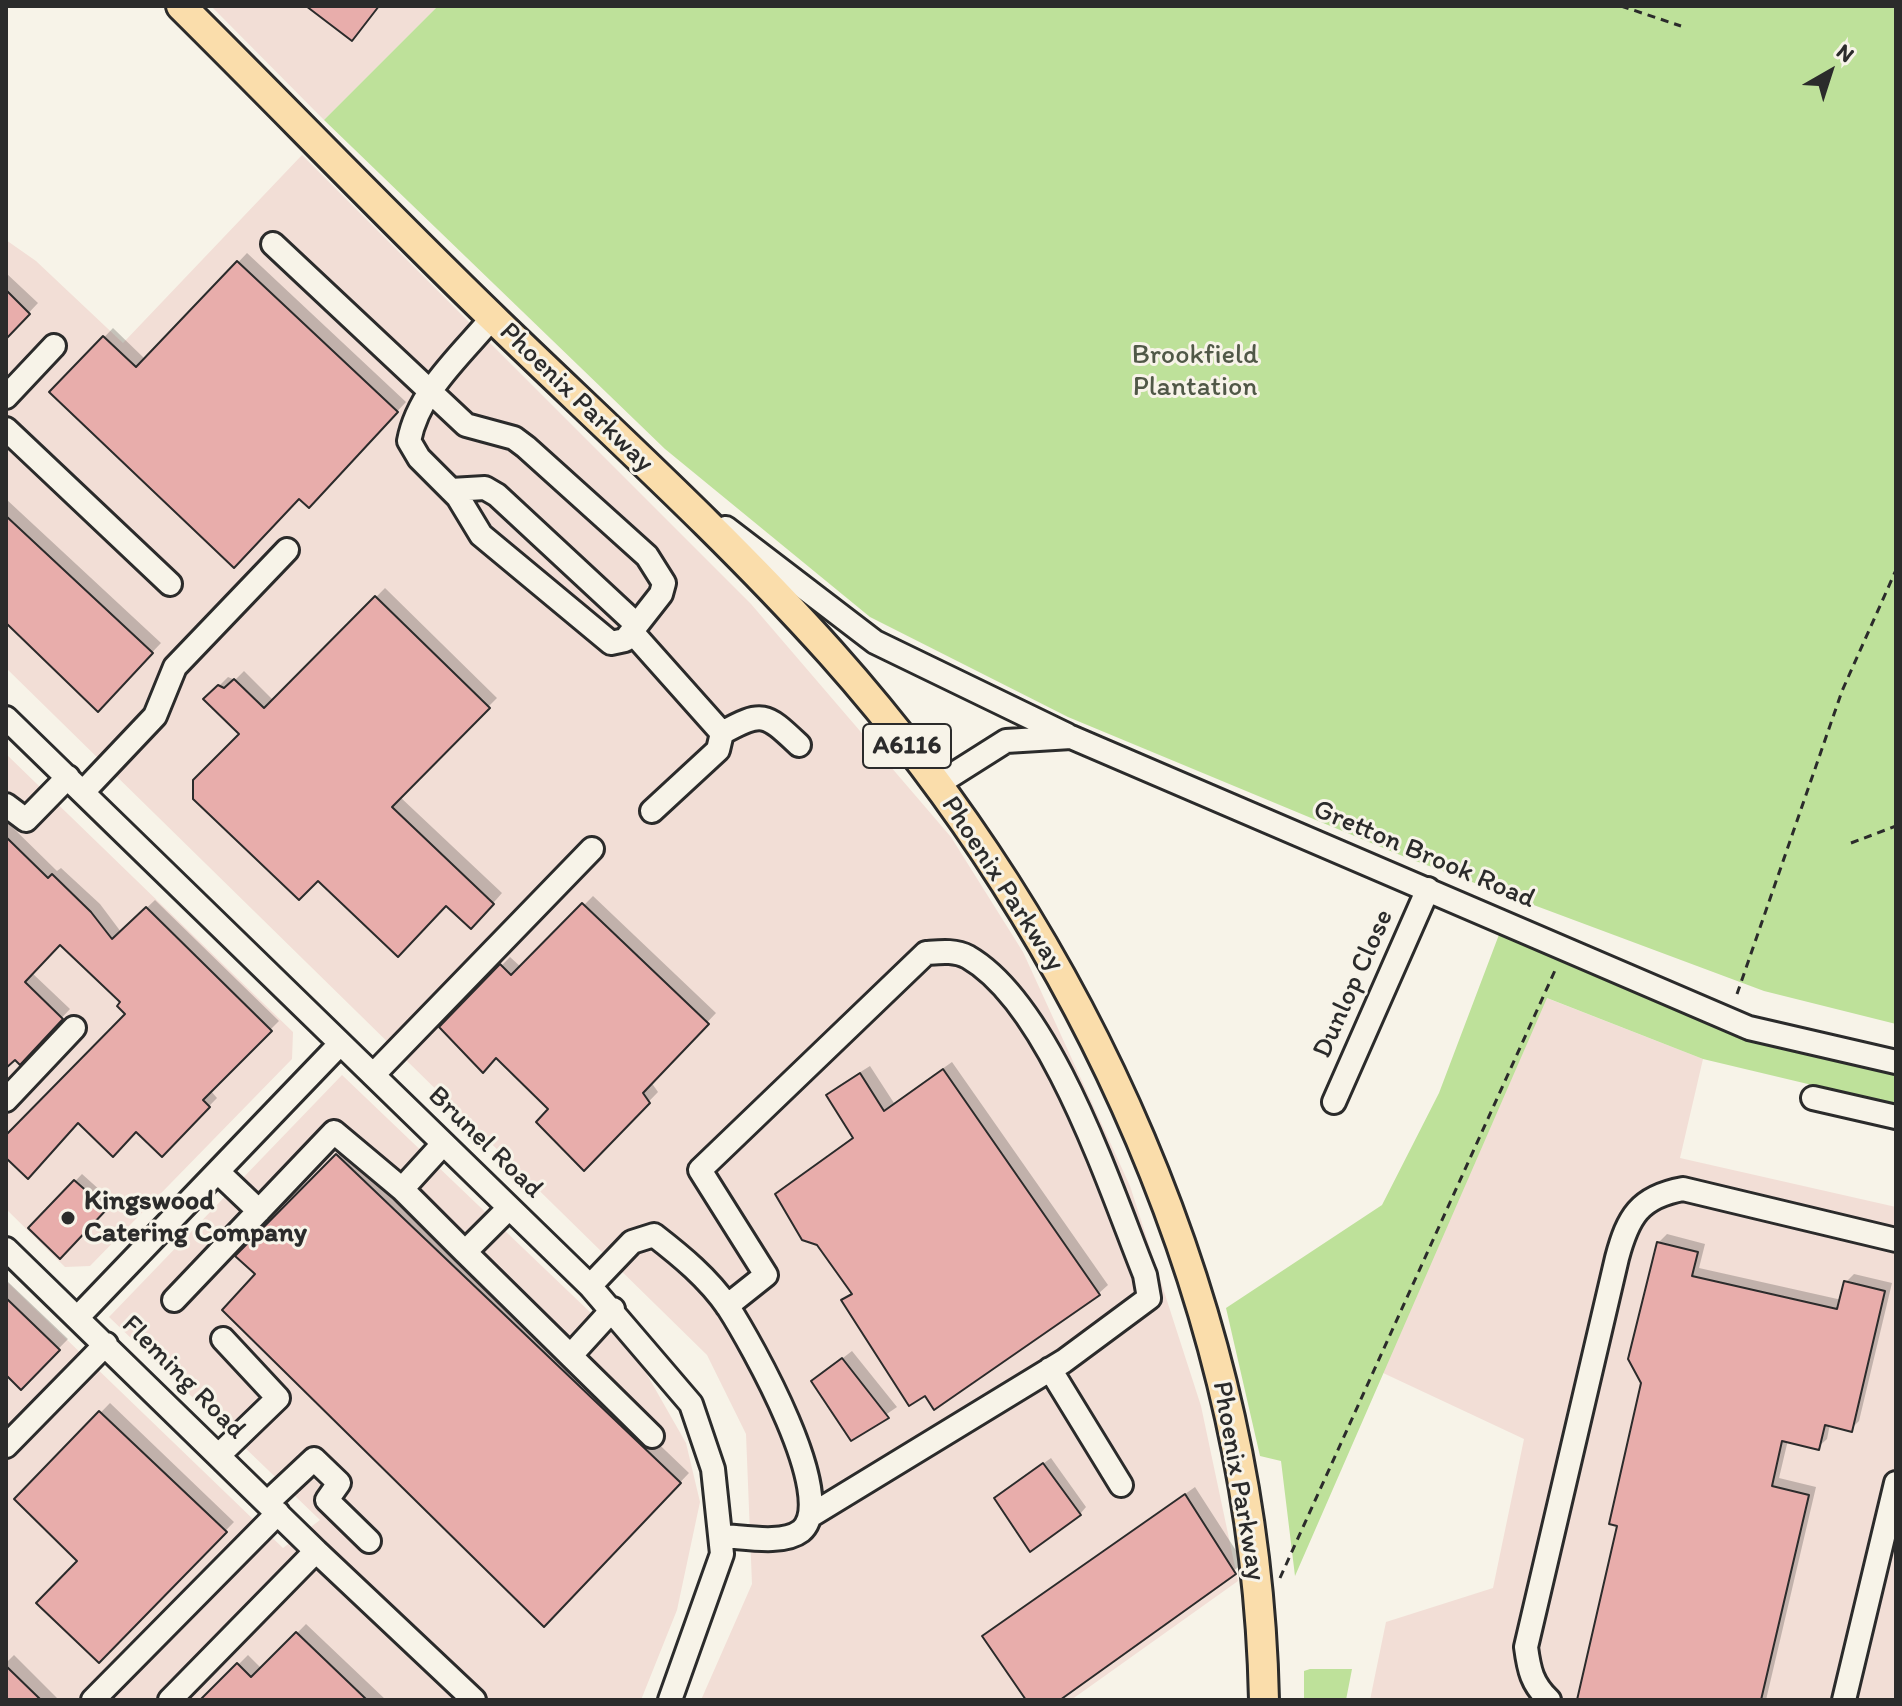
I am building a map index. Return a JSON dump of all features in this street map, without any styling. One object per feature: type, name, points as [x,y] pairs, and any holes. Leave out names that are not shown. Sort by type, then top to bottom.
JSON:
[{"type":"main road","name":"Phoenix Parkway","points":[[181,6],[492,318],[661,479],[831,653],[938,784],[1030,919],[1107,1060],[1179,1239],[1221,1377],[1255,1555],[1264,1700]]},
{"type":"street","points":[[273,244],[430,391],[466,425],[514,438],[647,556],[664,583],[661,594],[625,640],[611,643],[481,535],[451,490],[419,458],[409,441],[412,423],[430,391],[492,318]]},
{"type":"street","points":[[6,397],[54,346]]},
{"type":"street","points":[[6,429],[170,584]]},
{"type":"street","points":[[661,479],[875,642],[1071,737]]},
{"type":"street","points":[[451,490],[485,488],[497,495],[634,629],[722,733]]},
{"type":"street","points":[[6,805],[26,820],[75,785],[155,716],[175,667],[287,550]]},
{"type":"street","points":[[722,733],[759,716],[771,719],[799,745]]},
{"type":"street","name":"Brunel Road","points":[[6,718],[613,1309],[691,1404],[713,1469],[722,1554],[670,1700]]},
{"type":"street","points":[[652,811],[718,750],[722,733]]},
{"type":"street","name":"Gretton Brook Road","points":[[938,784],[1006,741],[1071,737],[1749,1028],[1896,1062]]},
{"type":"street","points":[[373,1075],[592,849]]},
{"type":"street","name":"Dunlop Close","points":[[1334,1102],[1428,889]]},
{"type":"street","points":[[722,1536],[780,1538],[800,1531],[810,1516],[1050,1369],[1149,1298],[1145,1275],[1068,1085],[1013,996],[968,957],[949,951],[926,953],[700,1170],[766,1275],[727,1306]]},
{"type":"street","points":[[6,1100],[74,1028]]},
{"type":"street","points":[[78,1317],[340,1044]]},
{"type":"street","points":[[1813,1098],[1896,1117]]},
{"type":"street","points":[[174,1300],[334,1132],[402,1189],[652,1436]]},
{"type":"street","points":[[402,1189],[443,1144]]},
{"type":"street","points":[[218,1172],[259,1211]]},
{"type":"street","points":[[1549,1700],[1537,1690],[1529,1672],[1526,1647],[1625,1227],[1640,1207],[1662,1193],[1683,1189],[1896,1240]]},
{"type":"street","points":[[465,1252],[509,1208]]},
{"type":"street","points":[[590,1286],[632,1242],[654,1235],[691,1263],[727,1306],[764,1371],[793,1435],[812,1489],[810,1516]]},
{"type":"street","name":"Fleming Road","points":[[6,1249],[474,1700]]},
{"type":"street","points":[[572,1354],[613,1309]]},
{"type":"street","points":[[219,1455],[278,1398],[223,1339]]},
{"type":"street","points":[[6,1446],[106,1344]]},
{"type":"street","points":[[1050,1369],[1121,1485]]},
{"type":"street","points":[[93,1700],[314,1459],[339,1483],[327,1500],[369,1541]]},
{"type":"street","points":[[1844,1700],[1896,1483]]},
{"type":"street","points":[[170,1700],[316,1551]]},
{"type":"path","points":[[1621,6],[1681,26]]},
{"type":"path","points":[[1737,994],[1842,691],[1896,570]]},
{"type":"path","points":[[1851,843],[1896,826]]},
{"type":"path","points":[[1261,1620],[1565,948]]},
{"type":"shaded area","points":[[211,6],[438,6],[324,120]]},
{"type":"shaded area","points":[[302,155],[751,604],[951,837],[1023,952],[1130,1186],[1201,1406],[1238,1581],[1071,1700],[701,1700],[752,1584],[746,1434],[707,1355],[6,668],[6,240],[36,261],[123,343]]},
{"type":"shaded area","points":[[6,754],[293,1032],[292,1059],[90,1266],[65,1267],[6,1209]]},
{"type":"shaded area","points":[[1544,997],[1703,1059],[1680,1158],[1896,1207],[1896,1700],[1370,1700],[1386,1622],[1493,1588],[1524,1439],[1381,1372]]},
{"type":"shaded area","points":[[342,1075],[637,1357],[686,1443],[700,1502],[677,1610],[641,1700],[6,1700],[6,1281],[283,1548],[320,1520],[109,1317]]},
{"type":"green space","name":"Brookfield Plantation","points":[[438,6],[1896,6],[1896,1024],[1764,991],[1405,857],[1068,717],[870,617],[665,449],[324,120]]},
{"type":"green space","points":[[1500,932],[1565,957],[1704,1021],[1896,1072],[1896,1105],[1703,1059],[1547,998],[1295,1576],[1281,1461],[1260,1456],[1226,1308],[1382,1205],[1439,1093]]},
{"type":"green space","points":[[1352,1669],[1346,1700],[1304,1700],[1304,1671]]},
{"type":"building","points":[[306,6],[379,6],[352,41]]},
{"type":"building","points":[[237,261],[398,412],[309,508],[299,499],[234,568],[49,392],[103,336],[136,367]]},
{"type":"building","points":[[6,290],[30,314],[6,339]]},
{"type":"building","points":[[6,516],[153,653],[98,712],[6,623]]},
{"type":"building","points":[[375,596],[490,708],[392,807],[494,904],[471,929],[446,906],[398,957],[318,881],[299,900],[193,799],[193,780],[239,734],[203,699],[218,685],[224,688],[234,679],[264,708]]},
{"type":"building","points":[[6,837],[48,878],[52,874],[91,912],[112,939],[146,907],[272,1031],[203,1100],[210,1107],[162,1157],[136,1132],[113,1157],[78,1123],[28,1179],[6,1158],[6,1135],[125,1014],[117,1006],[120,1002],[60,945],[25,982],[63,1019],[20,1065],[15,1060],[6,1068]]},
{"type":"building","points":[[582,903],[709,1024],[643,1093],[650,1103],[584,1171],[536,1122],[548,1109],[496,1058],[483,1073],[439,1027],[500,964],[511,975]]},
{"type":"building","points":[[943,1069],[1100,1295],[934,1410],[925,1396],[909,1406],[841,1300],[852,1294],[817,1245],[802,1240],[775,1194],[853,1138],[826,1095],[860,1073],[884,1111]]},
{"type":"building","points":[[336,1154],[681,1483],[544,1627],[222,1310],[255,1274],[235,1256]]},
{"type":"building","name":"Kingswood Catering Company","points":[[74,1180],[107,1209],[60,1259],[28,1228]]},
{"type":"building","points":[[1657,1242],[1698,1252],[1692,1276],[1837,1309],[1844,1281],[1885,1291],[1852,1432],[1825,1425],[1819,1450],[1782,1441],[1772,1486],[1809,1495],[1761,1700],[1577,1700],[1617,1526],[1609,1524],[1641,1383],[1628,1359]]},
{"type":"building","points":[[6,1298],[60,1350],[21,1390],[6,1375]]},
{"type":"building","points":[[842,1358],[889,1418],[851,1441],[811,1381]]},
{"type":"building","points":[[99,1411],[227,1532],[99,1663],[36,1603],[77,1561],[14,1499]]},
{"type":"building","points":[[1043,1463],[1081,1515],[1030,1552],[994,1498]]},
{"type":"building","points":[[1185,1494],[1236,1574],[1060,1700],[1026,1700],[982,1636]]},
{"type":"building","points":[[296,1632],[367,1700],[200,1700],[237,1663],[251,1677]]},
{"type":"building","points":[[6,1666],[41,1700],[6,1700]]},
{"type":"place","name":"Kingswood Catering Company","points":[[68,1218]]}]
